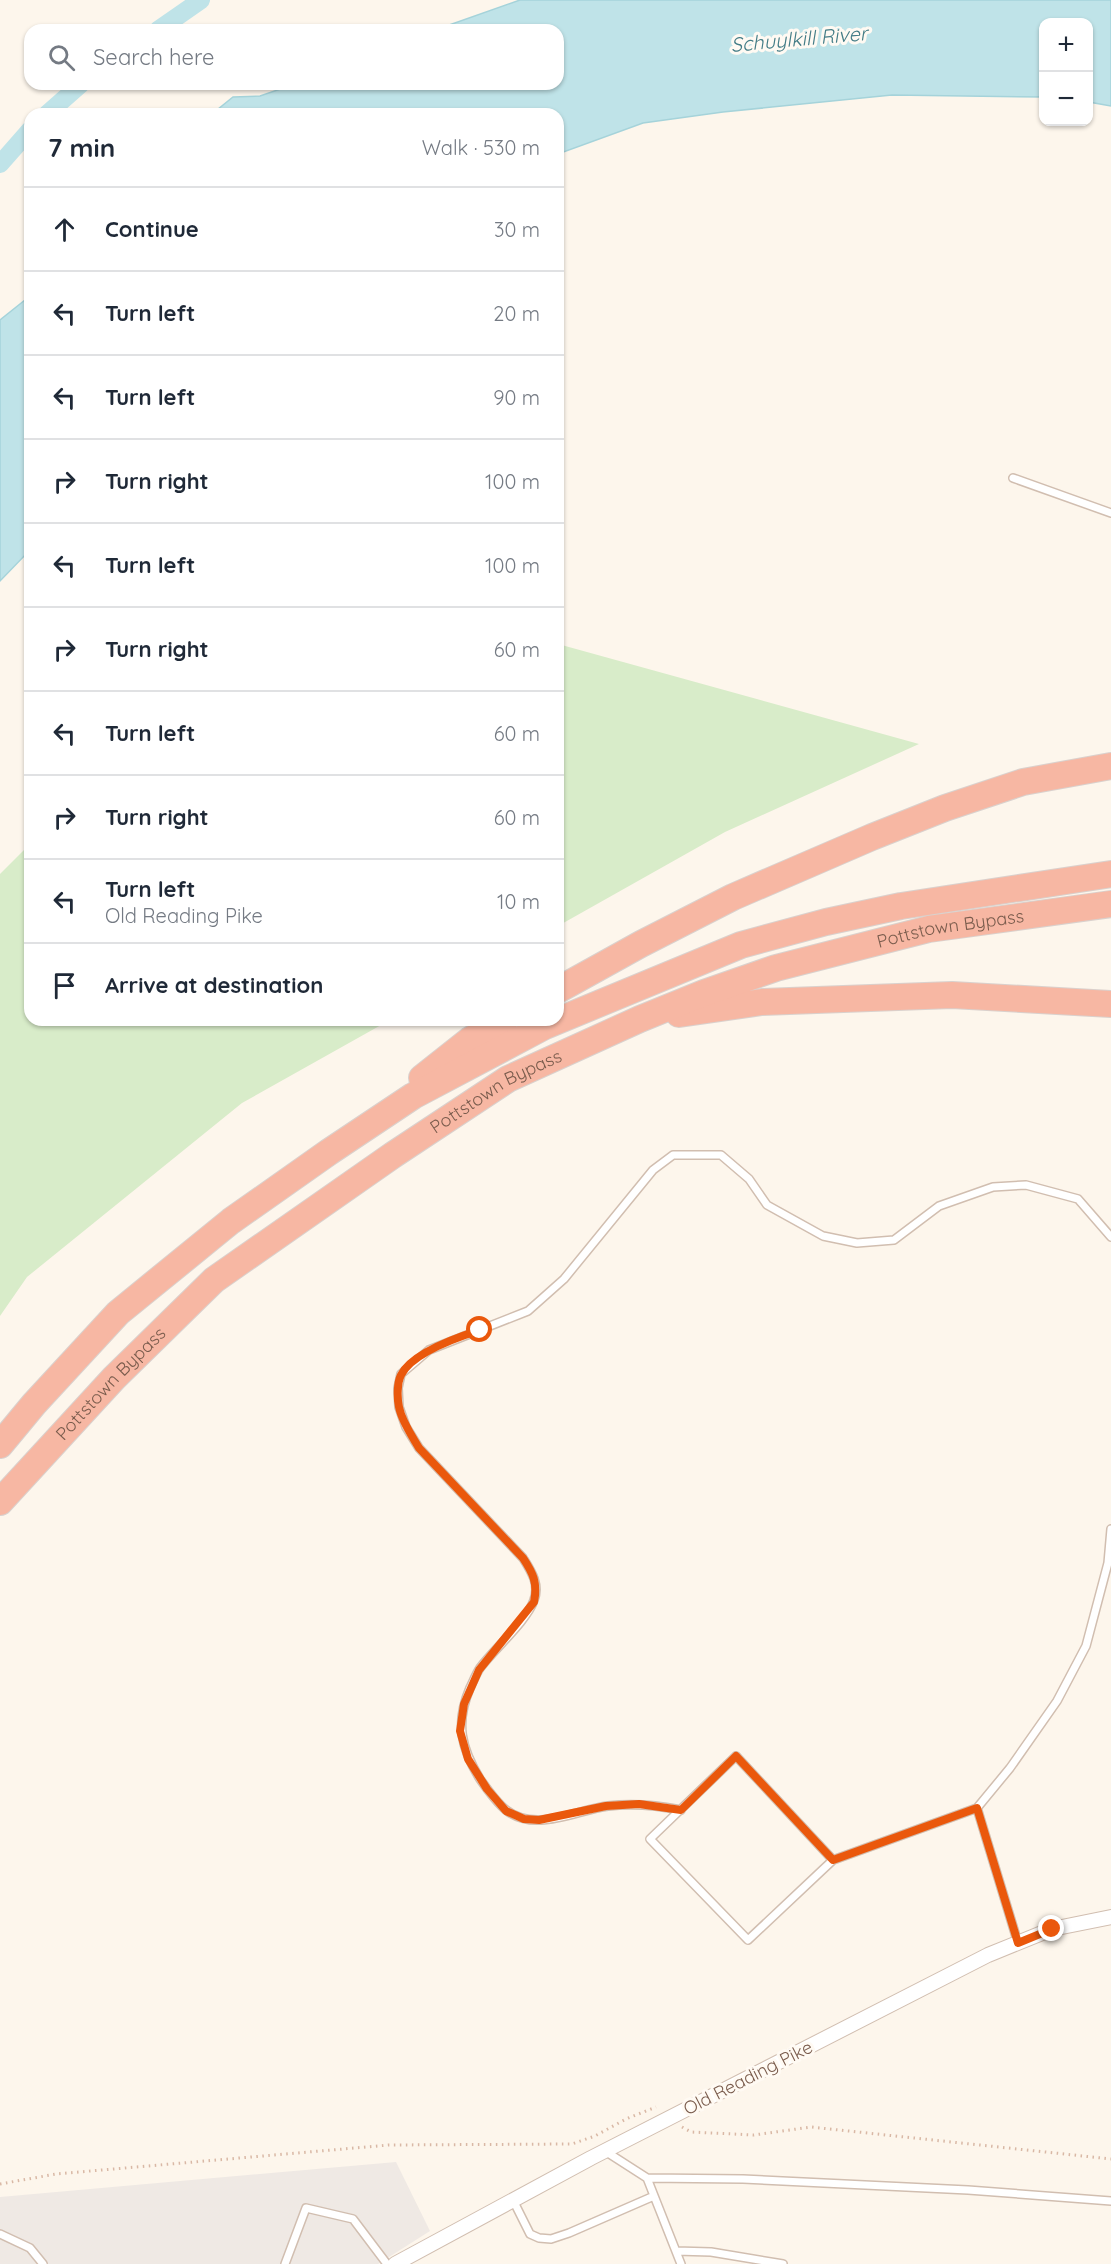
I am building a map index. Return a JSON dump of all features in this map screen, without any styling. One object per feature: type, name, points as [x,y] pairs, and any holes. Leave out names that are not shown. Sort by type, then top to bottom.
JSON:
[{"type":"highway","points":[[564,987],[733,897],[872,837],[945,808],[1023,782],[1111,766]]},
{"type":"highway","name":"Pottstown Bypass","points":[[564,1018],[741,945],[826,922],[901,906],[1084,876],[1111,874]]},
{"type":"highway","name":"Pottstown Bypass","points":[[0,1502],[114,1378],[214,1280],[393,1155],[508,1079],[640,1019],[704,993],[776,968],[917,932],[1111,904]]},
{"type":"highway","points":[[640,1019],[762,1002],[940,996],[1111,1004]]},
{"type":"highway","points":[[329,1152],[470,1040],[494,1026]]},
{"type":"highway","name":"Pottstown Bypass","points":[[0,1445],[34,1404],[118,1313],[231,1221],[413,1096],[545,1026]]},
{"type":"street","name":"Old Reading Pike","points":[[395,2264],[605,2151],[987,1955],[1052,1929],[1111,1917]]},
{"type":"lane","points":[[1013,478],[1111,513]]},
{"type":"lane","points":[[681,1810],[639,1804],[606,1806],[539,1820],[524,1819],[506,1811],[487,1789],[468,1759],[460,1731],[464,1704],[479,1670],[528,1611],[534,1602],[537,1588],[533,1573],[523,1558],[419,1448],[406,1427],[399,1407],[398,1388],[401,1374],[429,1350],[451,1339],[528,1311],[564,1279],[653,1170],[673,1155],[721,1155],[749,1179],[767,1205],[823,1236],[857,1243],[894,1240],[939,1206],[993,1187],[1026,1185],[1078,1199],[1111,1237]]},
{"type":"lane","points":[[833,1860],[736,1756],[651,1839],[748,1940],[833,1860],[977,1808],[1010,1768],[1057,1701],[1086,1646],[1108,1563],[1111,1529]]},
{"type":"lane","points":[[977,1808],[1018,1943]]},
{"type":"lane","points":[[605,2151],[647,2178],[743,2179],[968,2190],[1111,2200]]},
{"type":"lane","points":[[647,2178],[681,2264]]},
{"type":"lane","points":[[513,2200],[530,2234],[539,2238],[551,2239],[654,2196]]},
{"type":"lane","points":[[285,2264],[306,2208],[353,2219],[387,2264]]},
{"type":"lane","points":[[0,2234],[30,2248],[43,2264]]},
{"type":"lane","points":[[676,2252],[711,2252],[783,2264]]},
{"type":"path","points":[[0,2184],[56,2174],[389,2145],[572,2144],[595,2136],[656,2106],[668,2119],[691,2132],[754,2135],[811,2127],[1111,2159]]},
{"type":"shaded area","points":[[396,2162],[430,2231],[378,2264],[0,2264],[0,2197]]},
{"type":"green space","points":[[564,646],[919,744],[725,832],[564,923]]},
{"type":"green space","points":[[24,850],[24,1026],[379,1026],[242,1103],[27,1277],[0,1316],[0,874]]},
{"type":"water","name":"Schuylkill River","points":[[520,0],[1111,0],[1111,106],[1093,103],[1093,18],[1039,18],[1039,97],[892,95],[723,112],[643,123],[564,152],[564,108],[219,108],[233,97],[260,96],[278,90],[564,90],[564,24],[452,24]]},
{"type":"water","points":[[24,301],[24,556],[0,581],[0,320]]},
{"type":"waterway","points":[[167,24],[201,0]]},
{"type":"waterway","points":[[54,108],[74,90]]},
{"type":"waterway","points":[[0,164],[24,137]]},
{"type":"route","points":[[480,1330],[451,1339],[429,1350],[411,1364],[401,1374],[398,1388],[399,1407],[406,1427],[419,1448],[523,1558],[533,1573],[537,1588],[534,1602],[479,1670],[464,1704],[460,1731],[468,1759],[487,1789],[506,1811],[524,1819],[539,1820],[606,1806],[639,1804],[681,1810],[736,1756],[833,1860],[977,1808],[1018,1943],[1052,1929]]}]
